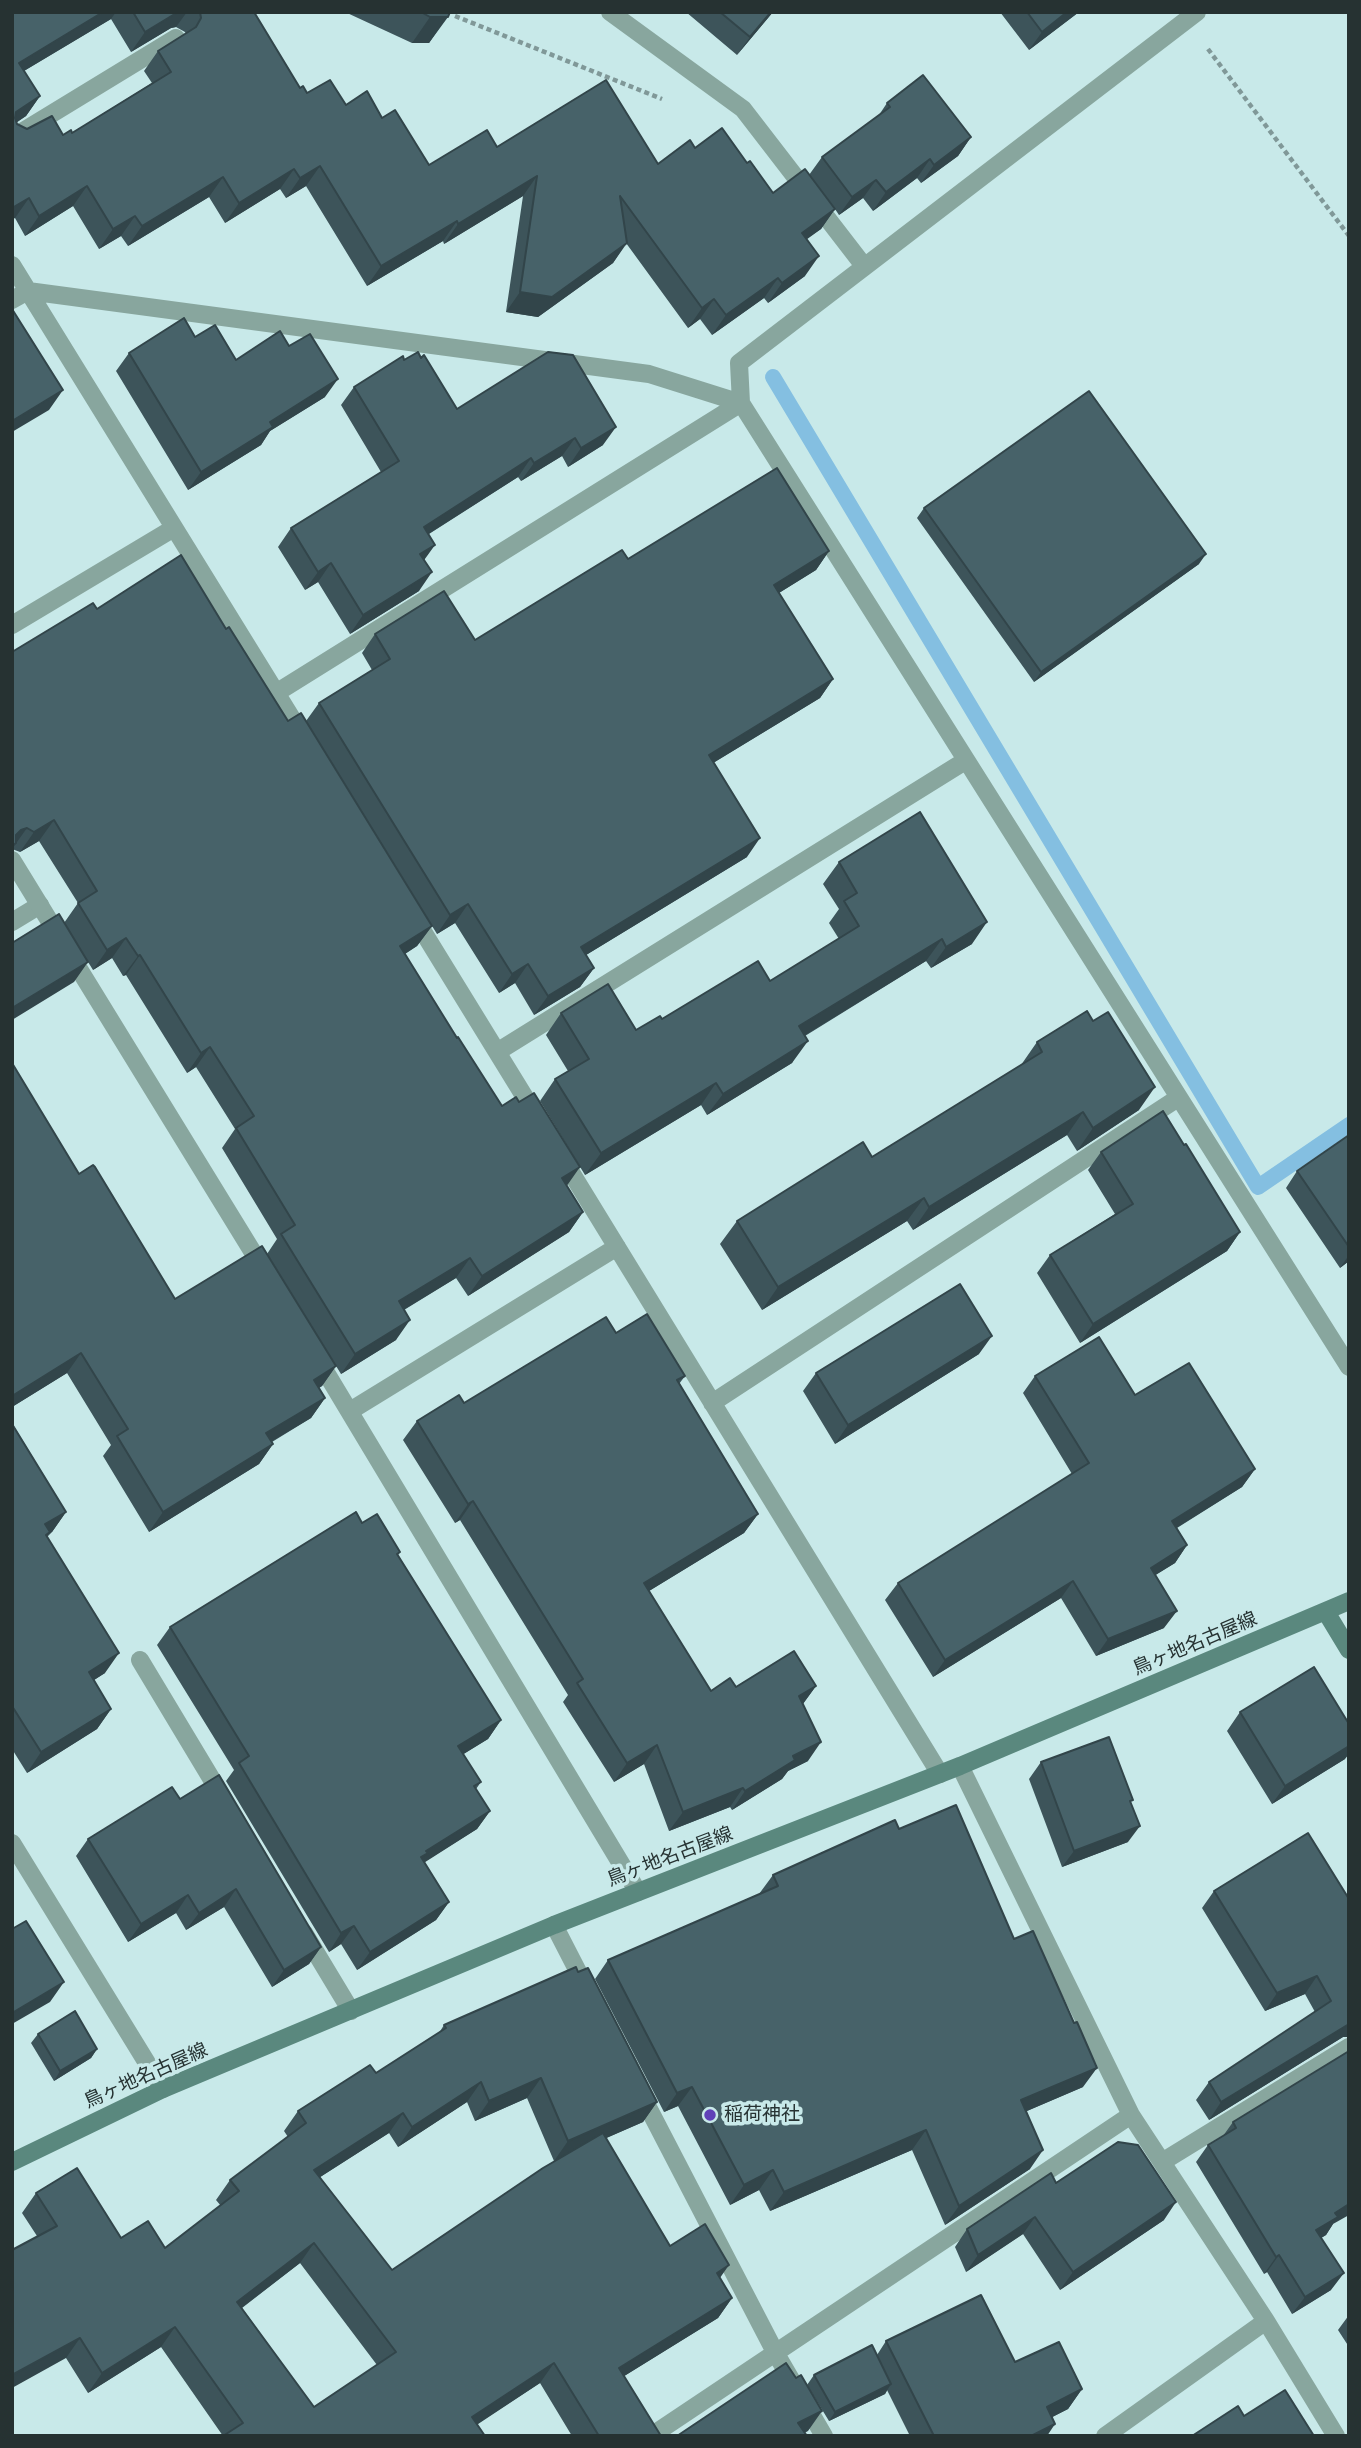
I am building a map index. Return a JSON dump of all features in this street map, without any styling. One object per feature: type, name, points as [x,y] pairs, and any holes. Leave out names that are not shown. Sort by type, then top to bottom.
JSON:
[{"type":"main road","name":"鳥ヶ地名古屋線","points":[[12,2162],[163,2089],[554,1925],[960,1766],[1349,1601]]},
{"type":"main road","points":[[1326,1612],[1349,1650]]},
{"type":"street","points":[[610,12],[743,109],[864,266]]},
{"type":"street","points":[[1192,16],[739,363],[741,403],[1178,1098],[1347,1359]]},
{"type":"street","points":[[12,138],[176,38]]},
{"type":"street","points":[[12,265],[312,751]]},
{"type":"street","points":[[12,300],[28,291],[649,374],[741,403]]},
{"type":"street","points":[[276,693],[741,403]]},
{"type":"street","points":[[12,625],[174,527]]},
{"type":"street","points":[[497,1052],[965,761]]},
{"type":"street","points":[[12,860],[278,1293]]},
{"type":"street","points":[[404,901],[940,1774]]},
{"type":"street","points":[[12,922],[40,905]]},
{"type":"street","points":[[712,1403],[1178,1098]]},
{"type":"street","points":[[350,1410],[617,1247]]},
{"type":"street","points":[[306,1340],[638,1892]]},
{"type":"street","points":[[140,1660],[232,1812]]},
{"type":"street","points":[[960,1766],[1131,2115],[1266,2321],[1336,2436]]},
{"type":"street","points":[[12,1843],[163,2089]]},
{"type":"street","points":[[295,1917],[351,2011]]},
{"type":"street","points":[[554,1925],[598,2011]]},
{"type":"street","points":[[1162,2162],[1349,2047]]},
{"type":"street","points":[[630,2072],[775,2353],[824,2436]]},
{"type":"street","points":[[651,2436],[1131,2115]]},
{"type":"street","points":[[1105,2436],[1266,2321]]},
{"type":"path","points":[[455,16],[662,99]]},
{"type":"path","points":[[1192,16],[1349,236]]},
{"type":"building","points":[[12,12],[103,12],[19,63],[40,96],[16,112],[17,124],[27,129],[52,116],[63,135],[71,130],[72,133],[171,72],[158,51],[196,27],[201,18],[200,12],[254,12],[300,88],[303,86],[307,93],[330,80],[346,105],[367,91],[382,118],[395,110],[429,165],[487,130],[497,147],[606,80],[658,164],[690,140],[695,148],[722,128],[773,193],[805,169],[835,209],[802,233],[819,256],[782,283],[778,278],[726,315],[714,299],[702,308],[620,196],[627,243],[552,297],[520,292],[537,176],[381,266],[320,166],[300,178],[294,169],[239,203],[223,177],[142,226],[135,216],[113,229],[87,186],[39,216],[29,198],[12,208]]},
{"type":"building","points":[[133,12],[178,12],[145,32]]},
{"type":"building","points":[[421,12],[450,12],[448,17],[430,17]]},
{"type":"building","points":[[720,12],[771,12],[750,37]]},
{"type":"building","points":[[1027,12],[1067,12],[1042,32]]},
{"type":"building","points":[[923,75],[971,137],[934,165],[930,159],[886,192],[876,180],[852,197],[822,157],[890,107],[887,103]]},
{"type":"building","points":[[12,309],[63,390],[12,421]]},
{"type":"building","points":[[184,318],[195,337],[215,325],[236,360],[280,331],[289,346],[310,334],[338,379],[270,422],[273,427],[201,472],[129,353]]},
{"type":"building","points":[[418,352],[421,358],[424,355],[457,409],[548,352],[573,355],[616,427],[581,448],[575,438],[534,463],[531,458],[424,527],[435,545],[420,554],[432,572],[363,615],[331,563],[318,572],[291,528],[399,461],[354,387],[403,356],[404,360]]},
{"type":"building","points":[[1089,391],[1206,554],[1041,672],[924,508]]},
{"type":"building","points":[[777,468],[829,551],[774,585],[833,679],[709,755],[760,838],[581,947],[594,968],[548,996],[528,964],[512,974],[468,904],[450,915],[319,703],[390,659],[375,634],[444,591],[475,640],[622,550],[628,559]]},
{"type":"building","points":[[181,555],[226,629],[229,627],[288,721],[301,713],[432,926],[400,946],[457,1038],[502,1106],[516,1097],[519,1102],[534,1093],[580,1167],[562,1178],[583,1212],[482,1276],[470,1258],[399,1301],[410,1320],[355,1354],[281,1234],[295,1225],[236,1128],[254,1116],[210,1047],[201,1053],[140,955],[138,956],[126,938],[107,950],[78,903],[97,891],[54,820],[34,832],[27,828],[21,830],[12,846],[12,652],[93,603],[97,609]]},
{"type":"building","points":[[920,812],[987,922],[946,947],[942,939],[799,1026],[808,1041],[723,1094],[716,1083],[601,1153],[555,1079],[589,1059],[561,1013],[608,984],[636,1030],[660,1016],[662,1019],[758,961],[770,981],[859,926],[844,901],[857,893],[839,862]]},
{"type":"building","points":[[59,914],[88,962],[12,1008],[12,943]]},
{"type":"building","points":[[1087,1011],[1093,1021],[1108,1012],[1155,1087],[1093,1128],[1083,1112],[929,1207],[924,1198],[778,1287],[737,1221],[863,1142],[872,1157],[1042,1052],[1037,1042]]},
{"type":"building","points":[[12,1063],[79,1174],[93,1165],[95,1167],[175,1299],[262,1246],[336,1366],[314,1380],[325,1398],[266,1433],[273,1444],[163,1512],[117,1436],[128,1429],[81,1353],[12,1396]]},
{"type":"building","points":[[1163,1111],[1240,1232],[1093,1324],[1050,1255],[1133,1204],[1101,1152]]},
{"type":"building","points":[[1349,1135],[1349,1247],[1297,1171]]},
{"type":"building","points":[[960,1284],[992,1336],[848,1425],[816,1373]]},
{"type":"building","points":[[647,1314],[685,1376],[677,1380],[758,1514],[644,1583],[711,1691],[730,1678],[736,1687],[794,1651],[816,1686],[799,1696],[821,1742],[793,1756],[795,1760],[745,1791],[743,1788],[683,1812],[657,1745],[627,1763],[577,1683],[583,1679],[473,1501],[468,1504],[417,1421],[459,1395],[464,1403],[606,1317],[616,1333]]},
{"type":"building","points":[[1099,1337],[1135,1395],[1189,1363],[1255,1469],[1172,1521],[1187,1545],[1151,1568],[1177,1611],[1108,1639],[1073,1581],[945,1660],[898,1583],[1089,1463],[1035,1376]]},
{"type":"building","points":[[12,1424],[66,1512],[45,1524],[50,1532],[46,1535],[119,1653],[89,1672],[111,1709],[41,1752],[12,1706]]},
{"type":"building","points":[[356,1512],[362,1523],[377,1514],[400,1552],[397,1554],[501,1720],[458,1746],[481,1782],[474,1786],[490,1811],[426,1851],[428,1853],[421,1857],[449,1902],[370,1952],[354,1926],[341,1933],[239,1763],[249,1756],[170,1627]]},
{"type":"building","points":[[1314,1667],[1349,1724],[1349,1746],[1285,1786],[1240,1712]]},
{"type":"building","points":[[1109,1737],[1140,1826],[1074,1851],[1041,1762]]},
{"type":"building","points":[[219,1775],[321,1947],[284,1970],[236,1889],[199,1913],[188,1895],[141,1924],[88,1839],[172,1787],[180,1799]]},
{"type":"building","points":[[956,1805],[1014,1939],[1033,1931],[1097,2068],[1021,2100],[1043,2150],[959,2206],[926,2130],[784,2192],[773,2170],[744,2185],[692,2087],[677,2093],[608,1960],[778,1886],[773,1875],[895,1820],[899,1829]]},
{"type":"building","points":[[1308,1833],[1349,1899],[1349,2024],[1221,2102],[1209,2082],[1331,2001],[1317,1976],[1277,1993],[1214,1891]]},
{"type":"building","points":[[26,1921],[64,1982],[12,2013],[12,1929]]},
{"type":"building","points":[[576,1967],[578,1972],[588,1968],[657,2102],[568,2141],[541,2078],[489,2101],[481,2082],[412,2127],[403,2113],[314,2170],[392,2270],[543,2168],[603,2133],[670,2246],[705,2224],[729,2265],[717,2273],[732,2298],[619,2368],[661,2436],[599,2436],[554,2363],[472,2417],[485,2436],[223,2436],[243,2423],[175,2327],[102,2373],[80,2338],[12,2375],[12,2250],[57,2226],[36,2193],[77,2168],[121,2238],[148,2221],[165,2248],[239,2191],[230,2180],[306,2123],[298,2111],[370,2065],[376,2073],[446,2028],[444,2025]],"holes":[[[314,2243],[396,2352],[314,2407],[237,2302]]]},
{"type":"building","points":[[75,2011],[97,2049],[60,2071],[38,2034]]},
{"type":"building","points":[[1349,2051],[1349,2204],[1335,2213],[1338,2217],[1316,2230],[1344,2273],[1305,2297],[1279,2255],[1276,2257],[1208,2145],[1236,2128],[1233,2122]]},
{"type":"building","points":[[1118,2142],[1138,2145],[1176,2202],[1073,2272],[1035,2217],[978,2255],[967,2229],[1051,2173],[1056,2183]]},
{"type":"building","points":[[981,2295],[1015,2362],[1059,2342],[1082,2389],[1047,2407],[1055,2424],[1034,2436],[934,2436],[886,2341]]},
{"type":"building","points":[[872,2345],[891,2384],[835,2412],[814,2375]]},
{"type":"building","points":[[786,2363],[796,2378],[801,2375],[822,2411],[798,2423],[807,2436],[677,2436]]},
{"type":"building","points":[[1285,2390],[1314,2436],[1192,2436],[1238,2406],[1244,2416]]},
{"type":"waterway","points":[[773,377],[1258,1187],[1349,1125]]},
{"type":"place","name":"稲荷神社","points":[[710,2115]]}]
